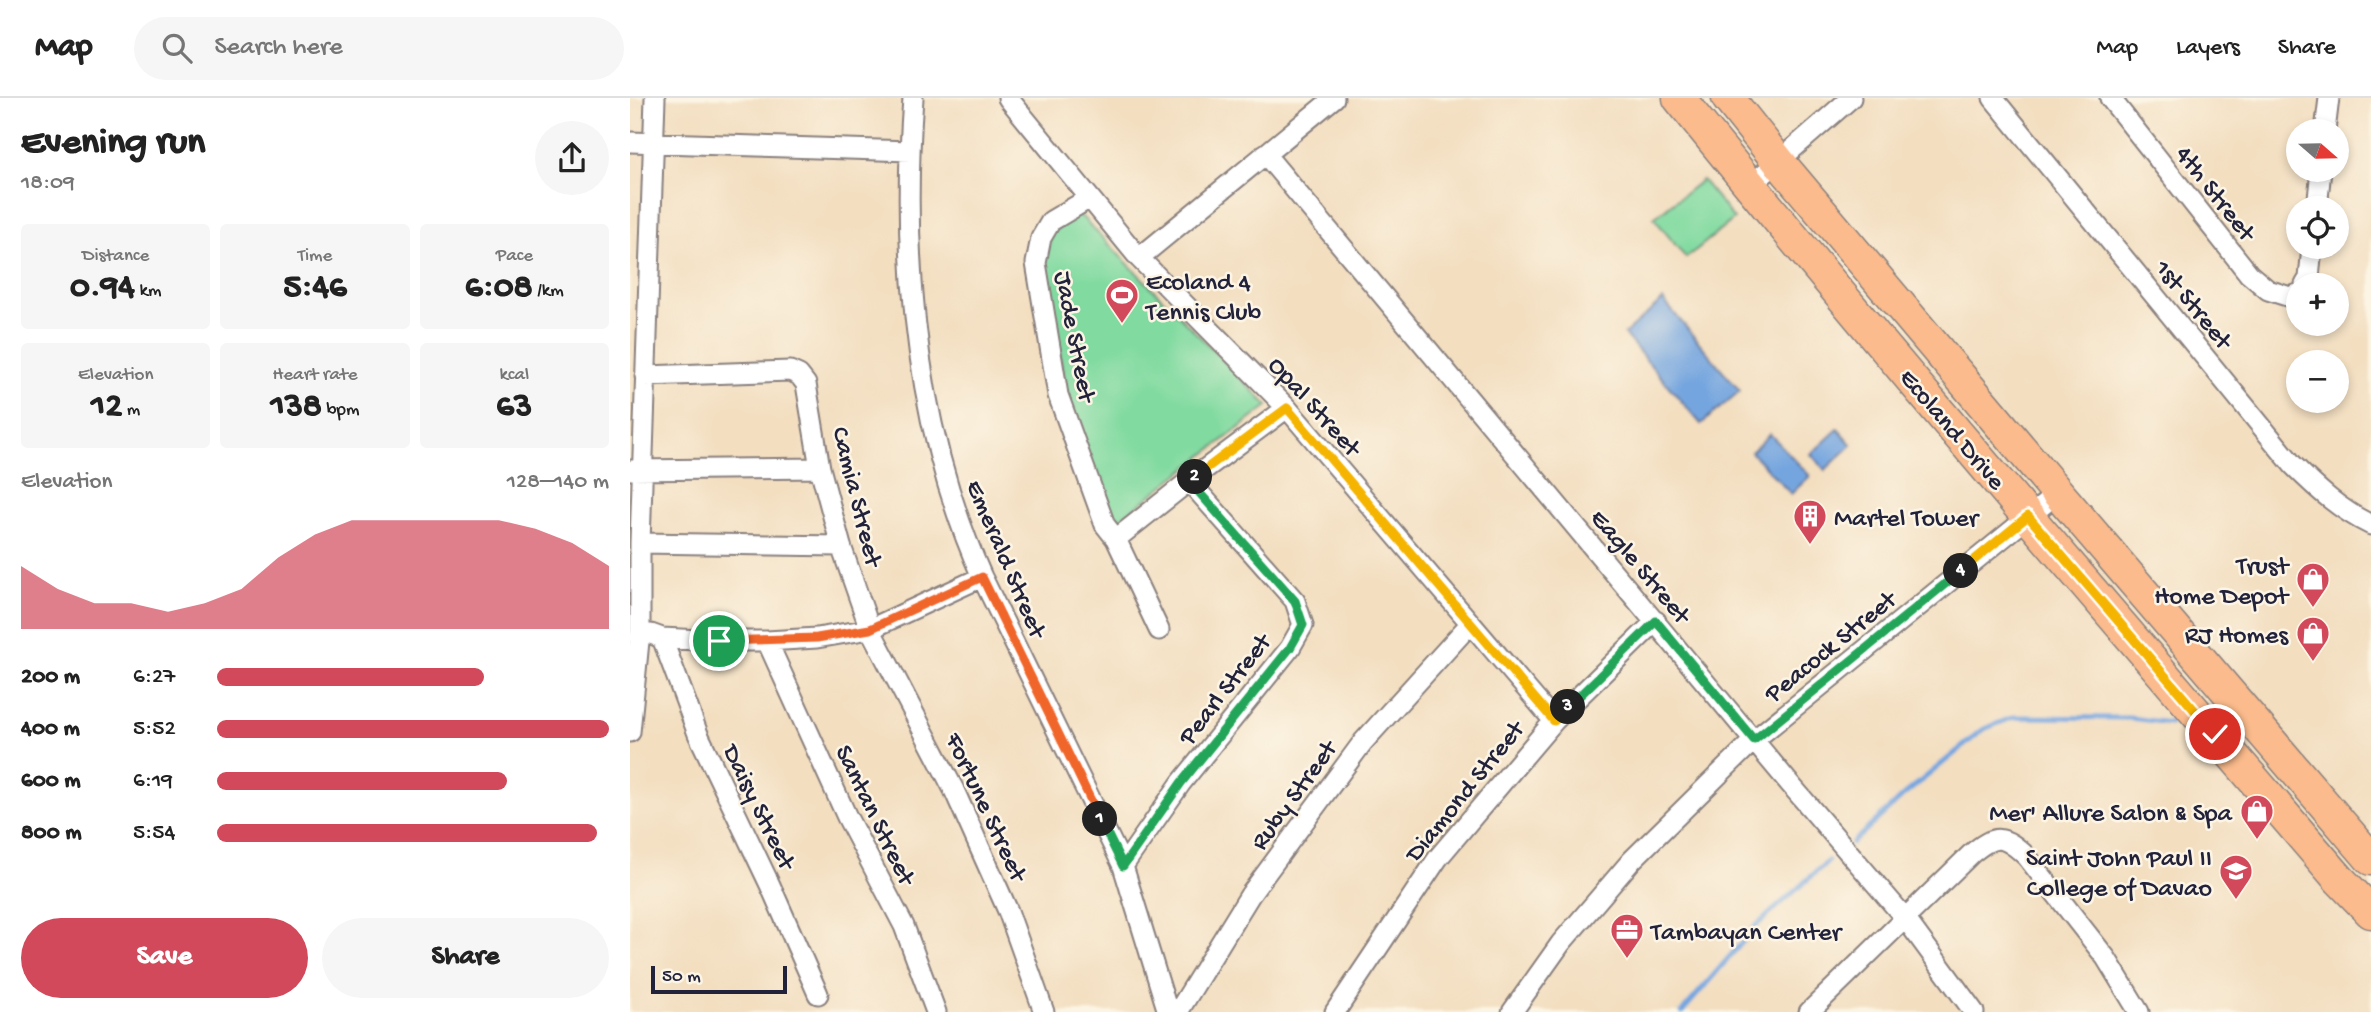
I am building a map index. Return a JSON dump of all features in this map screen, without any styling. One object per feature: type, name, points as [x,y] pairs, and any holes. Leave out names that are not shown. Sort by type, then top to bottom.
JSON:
[{"type":"main road","name":"Ecoland Drive","points":[[1679,98],[2028,516],[2339,879],[2371,912]]},
{"type":"main road","name":"Ecoland Drive","points":[[1728,98],[2058,493],[2371,859]]},
{"type":"street","points":[[630,732],[640,631],[635,601],[640,543],[636,470],[645,376],[655,98]]},
{"type":"street","name":"Emerald Street","points":[[913,98],[908,232],[915,322],[931,424],[943,470],[969,548],[982,577],[1123,866],[1168,1012]]},
{"type":"street","name":"Opal Street","points":[[1007,98],[1139,258],[1287,408],[1554,721]]},
{"type":"street","points":[[1139,258],[1334,98]]},
{"type":"street","points":[[1750,186],[1851,98]]},
{"type":"street","name":"1st Street","points":[[1993,98],[2293,465],[2348,514],[2371,524]]},
{"type":"street","name":"4th Street","points":[[2110,98],[2249,274],[2268,290],[2286,296]]},
{"type":"street","points":[[2326,119],[2329,98]]},
{"type":"street","points":[[630,142],[910,151]]},
{"type":"street","name":"Eagle Street","points":[[1265,154],[1905,918],[1974,1012]]},
{"type":"street","name":"Jade Street","points":[[1088,199],[1051,221],[1041,238],[1036,263],[1058,395],[1105,525],[1116,539],[1159,630]]},
{"type":"street","name":"Camia Street","points":[[645,376],[790,371],[799,376],[806,384],[820,468],[841,546],[870,629]]},
{"type":"street","points":[[1116,539],[1287,408]]},
{"type":"street","points":[[636,470],[820,468]]},
{"type":"street","name":"Pearl Street","points":[[1123,866],[1181,783],[1290,648],[1303,625],[1295,601],[1189,481]]},
{"type":"street","name":"Peacock Street","points":[[1512,1012],[1561,943],[1632,860],[1754,740],[2058,493]]},
{"type":"street","points":[[640,543],[841,546]]},
{"type":"street","points":[[640,631],[662,638],[767,641],[817,638],[870,629],[982,577]]},
{"type":"street","name":"Diamond Street","points":[[1335,1012],[1399,912],[1438,858],[1554,721],[1656,621]]},
{"type":"street","name":"Ruby Street","points":[[1178,1012],[1250,895],[1363,742],[1470,624]]},
{"type":"street","name":"Fortune Street","points":[[870,629],[960,802],[1008,911],[1044,1012]]},
{"type":"street","name":"Daisy Street","points":[[662,638],[698,734],[818,994]]},
{"type":"street","name":"Santan Street","points":[[767,641],[847,817],[904,926],[936,1012]]},
{"type":"street","points":[[1809,1012],[1988,840],[2003,840],[2027,856],[2106,958],[2139,1012]]},
{"type":"green space","points":[[1702,180],[1734,219],[1686,258],[1654,218]]},
{"type":"green space","name":"Ecoland 4 Tennis Club","points":[[1078,213],[1268,406],[1112,525],[1068,410],[1045,259],[1051,233]]},
{"type":"water","points":[[1663,300],[1740,391],[1701,424],[1624,334]]},
{"type":"water","points":[[1838,429],[1852,445],[1825,470],[1811,454]]},
{"type":"water","points":[[1770,434],[1810,476],[1791,494],[1751,452]]},
{"type":"waterway","points":[[1852,843],[1904,795],[1984,729],[2014,717],[2130,718],[2170,723]]},
{"type":"waterway","points":[[1682,1012],[1756,926],[1828,861]]},
{"type":"place","name":"Ecoland 4 Tennis Club","points":[[1122,325]]},
{"type":"place","name":"Martel Tower","points":[[1810,546]]},
{"type":"place","name":"Trust Home Depot","points":[[2313,609]]},
{"type":"place","name":"RJ Homes","points":[[2313,663]]},
{"type":"place","name":"Mer' Allure Salon & Spa","points":[[2257,841]]},
{"type":"place","name":"Saint John Paul II College of Davao","points":[[2236,901]]},
{"type":"place","name":"Tambayan Center","points":[[1627,960]]},
{"type":"route","points":[[719,641],[817,638],[870,629],[982,577],[1123,866],[1181,783],[1290,648],[1303,625],[1295,601],[1280,582],[1189,481],[1287,408],[1554,721],[1656,621],[1754,740],[2028,516],[2215,734]]}]
